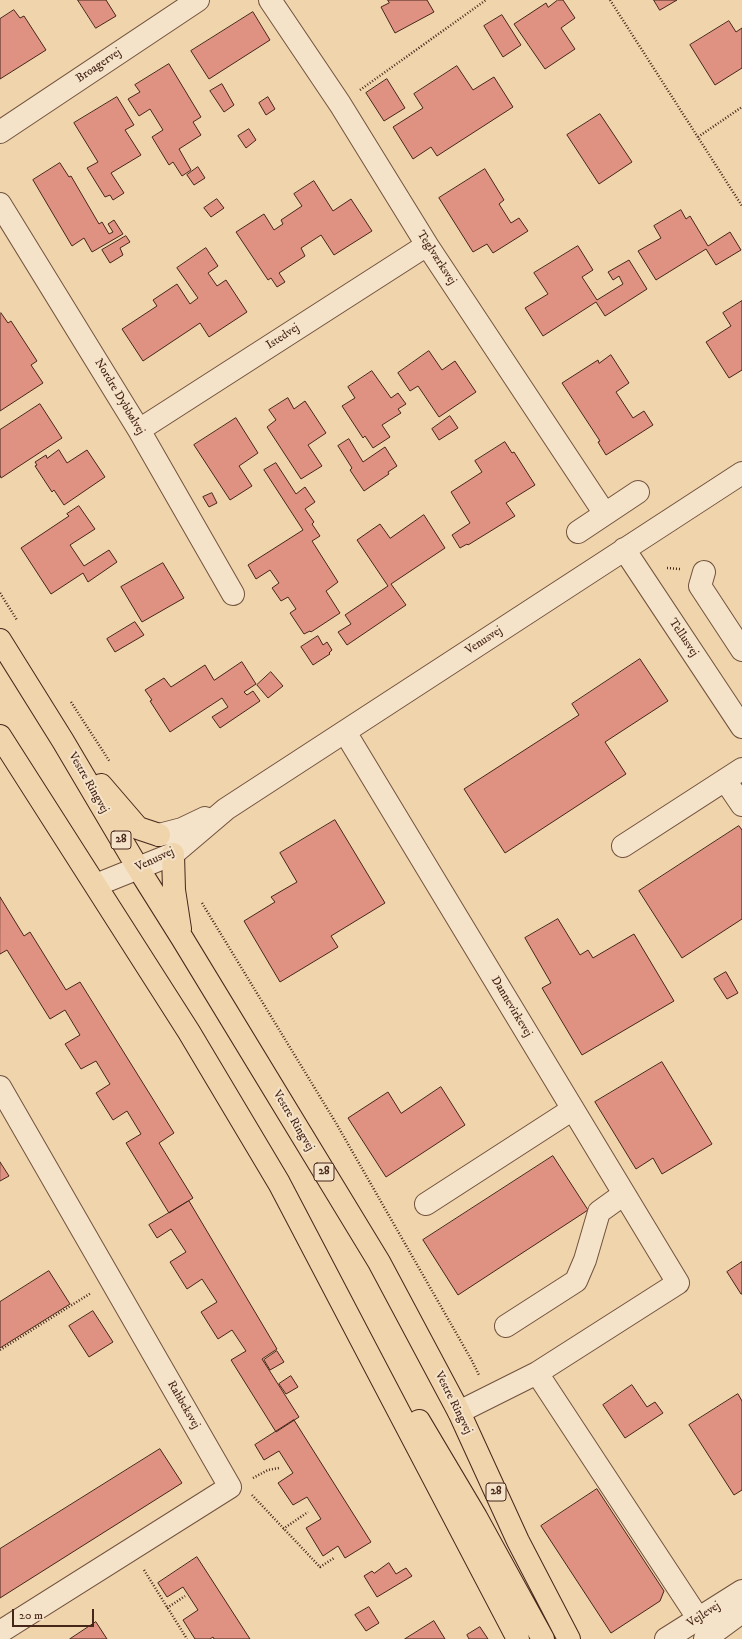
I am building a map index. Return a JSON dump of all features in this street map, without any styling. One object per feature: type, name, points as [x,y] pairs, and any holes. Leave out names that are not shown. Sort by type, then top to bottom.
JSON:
[{"type":"main road","name":"Vestre Ringvej","points":[[0,640],[63,741],[138,868],[378,1262],[459,1412],[518,1541],[569,1639]]},
{"type":"main road","points":[[0,736],[96,884],[189,1032],[476,1517],[543,1639]]},
{"type":"main road","name":"28","points":[[63,741],[138,828],[159,835]]},
{"type":"main road","name":"28","points":[[173,854],[174,890],[182,938]]},
{"type":"main road","points":[[279,1184],[518,1639]]},
{"type":"street","name":"Broagervej","points":[[0,132],[198,0]]},
{"type":"street","name":"Teglværksvej","points":[[270,0],[340,104],[427,245],[605,514]]},
{"type":"street","name":"Nordre Dybbølvej","points":[[0,204],[139,430],[233,594]]},
{"type":"street","name":"Istedvej","points":[[139,430],[427,245]]},
{"type":"street","name":"Venusvej","points":[[96,884],[173,854],[226,809],[742,472]]},
{"type":"street","points":[[578,532],[638,492]]},
{"type":"street","name":"Tellusvej","points":[[624,549],[742,727]]},
{"type":"street","points":[[704,572],[700,586],[742,650]]},
{"type":"street","name":"Dannevirkevej","points":[[345,732],[678,1282],[537,1374]]},
{"type":"street","points":[[623,846],[734,774],[742,805]]},
{"type":"street","name":"Venusvej","points":[[159,835],[182,829],[226,809]]},
{"type":"street","name":"Rahbeksvej","points":[[0,1087],[235,1488]]},
{"type":"street","points":[[426,1204],[573,1109]]},
{"type":"street","points":[[506,1326],[576,1281],[585,1260],[599,1212],[624,1194]]},
{"type":"street","points":[[459,1412],[537,1374],[698,1618]]},
{"type":"street","points":[[0,1632],[131,1550],[235,1488]]},
{"type":"street","name":"Vejlevej","points":[[666,1639],[742,1591]]},
{"type":"street","points":[[705,1639],[742,1612]]},
{"type":"path","points":[[340,104],[486,0]]},
{"type":"path","points":[[610,0],[742,206]]},
{"type":"path","points":[[698,137],[742,107]]},
{"type":"path","points":[[643,578],[661,567],[704,572]]},
{"type":"path","points":[[0,593],[20,625]]},
{"type":"path","points":[[68,697],[111,764]]},
{"type":"path","points":[[0,1350],[112,1280]]},
{"type":"path","points":[[235,1488],[268,1470],[278,1468]]},
{"type":"path","points":[[235,1488],[250,1493],[320,1568],[334,1558]]},
{"type":"path","points":[[283,1529],[308,1512]]},
{"type":"path","points":[[131,1550],[187,1639]]},
{"type":"path","points":[[167,1608],[185,1596]]},
{"type":"building","points":[[78,0],[106,0],[116,16],[96,28]]},
{"type":"building","points":[[388,0],[427,0],[434,12],[395,33],[381,7],[389,3]]},
{"type":"building","points":[[558,0],[563,0],[575,18],[561,28],[575,49],[545,69],[514,24],[546,3],[548,7]]},
{"type":"building","points":[[654,0],[677,0],[660,10]]},
{"type":"building","points":[[14,10],[20,18],[24,16],[46,50],[0,79],[0,19]]},
{"type":"building","points":[[253,12],[270,40],[209,79],[191,51]]},
{"type":"building","points":[[502,15],[521,45],[503,57],[484,26]]},
{"type":"building","points":[[729,21],[736,32],[742,28],[742,68],[715,85],[690,45]]},
{"type":"building","points":[[169,64],[201,117],[193,122],[201,135],[179,149],[191,170],[182,176],[173,162],[169,165],[152,137],[163,130],[150,109],[139,116],[128,99],[140,92],[135,85]]},
{"type":"building","points":[[457,66],[473,90],[494,77],[513,107],[437,156],[431,147],[413,159],[393,127],[423,108],[414,94]]},
{"type":"building","points":[[387,79],[405,108],[384,121],[366,93]]},
{"type":"building","points":[[222,84],[234,105],[224,112],[210,91]]},
{"type":"building","points":[[117,97],[134,125],[125,130],[141,155],[111,173],[124,193],[113,200],[110,195],[105,197],[87,168],[98,162],[74,123]]},
{"type":"building","points":[[268,97],[275,109],[266,115],[259,103]]},
{"type":"building","points":[[600,114],[632,162],[599,184],[567,135]]},
{"type":"building","points":[[249,129],[256,140],[246,148],[238,136]]},
{"type":"building","points":[[60,163],[69,177],[71,176],[99,224],[102,222],[109,234],[113,232],[108,224],[114,220],[123,234],[92,252],[84,238],[72,246],[33,180]]},
{"type":"building","points":[[198,167],[205,178],[194,185],[187,175]]},
{"type":"building","points":[[485,169],[504,200],[499,204],[511,223],[519,218],[528,231],[493,253],[487,244],[473,252],[439,198]]},
{"type":"building","points":[[314,181],[333,211],[351,199],[372,231],[334,255],[321,235],[301,248],[305,256],[279,273],[285,282],[277,287],[271,278],[268,280],[236,232],[264,214],[274,230],[283,224],[281,220],[302,206],[294,194]]},
{"type":"building","points":[[217,199],[224,208],[211,217],[204,208]]},
{"type":"building","points":[[681,210],[686,219],[690,216],[708,246],[730,232],[741,250],[716,265],[706,249],[656,280],[638,251],[661,238],[654,226]]},
{"type":"building","points":[[126,236],[130,242],[120,248],[123,255],[110,263],[102,250]]},
{"type":"building","points":[[578,246],[593,270],[582,277],[597,300],[623,284],[619,276],[613,280],[608,272],[629,260],[647,289],[605,316],[596,302],[543,336],[525,308],[548,294],[534,273]]},
{"type":"building","points":[[206,248],[218,266],[208,273],[217,286],[226,280],[247,312],[209,337],[200,323],[143,361],[122,329],[157,306],[153,300],[177,284],[190,304],[198,298],[177,268]]},
{"type":"building","points":[[742,301],[742,370],[729,378],[706,342],[731,326],[723,313]]},
{"type":"building","points":[[1,313],[8,323],[11,321],[37,361],[31,365],[43,383],[0,411],[0,314]]},
{"type":"building","points":[[429,351],[442,370],[455,361],[476,392],[439,417],[418,386],[410,391],[398,373]]},
{"type":"building","points":[[611,355],[629,383],[616,392],[633,418],[644,411],[653,425],[606,455],[598,442],[600,441],[562,383],[598,360],[599,363]]},
{"type":"building","points":[[372,371],[391,398],[398,393],[406,404],[398,409],[401,413],[382,425],[390,437],[373,448],[365,436],[363,438],[342,406],[355,398],[348,387]]},
{"type":"building","points":[[288,398],[294,409],[305,401],[326,433],[308,445],[322,466],[301,479],[267,427],[276,420],[269,410]]},
{"type":"building","points":[[40,404],[62,438],[1,478],[0,430]]},
{"type":"building","points":[[450,416],[458,428],[439,440],[432,429]]},
{"type":"building","points":[[236,418],[258,453],[239,466],[252,486],[230,500],[194,445]]},
{"type":"building","points":[[349,439],[363,462],[385,447],[397,466],[388,472],[389,474],[364,491],[350,470],[352,468],[338,446]]},
{"type":"building","points":[[505,442],[512,453],[514,452],[535,485],[506,503],[515,516],[468,545],[467,544],[460,548],[452,535],[470,523],[451,492],[482,472],[475,461]]},
{"type":"building","points":[[59,450],[67,463],[87,450],[105,477],[64,505],[54,490],[52,492],[35,466],[37,465],[35,462],[46,455],[47,458]]},
{"type":"building","points":[[276,463],[296,494],[305,487],[315,502],[305,509],[314,522],[312,524],[320,536],[312,541],[338,582],[326,591],[340,613],[311,632],[310,631],[304,634],[290,613],[296,609],[288,597],[281,601],[272,588],[279,583],[270,570],[256,579],[248,565],[303,530],[264,470]]},
{"type":"building","points":[[212,493],[217,503],[209,507],[203,497]]},
{"type":"building","points":[[79,506],[95,529],[70,545],[84,566],[109,550],[117,562],[88,582],[83,573],[51,594],[21,548],[69,516],[67,514]]},
{"type":"building","points":[[424,515],[445,548],[391,584],[406,605],[347,645],[338,632],[351,624],[345,615],[388,586],[357,540],[380,524],[390,538]]},
{"type":"building","points":[[163,563],[184,598],[142,622],[121,587]]},
{"type":"building","points":[[135,622],[144,635],[115,652],[107,639]]},
{"type":"building","points":[[318,636],[323,645],[327,642],[332,650],[329,653],[330,654],[313,665],[301,647]]},
{"type":"building","points":[[640,659],[668,701],[605,742],[626,774],[505,853],[464,789],[579,715],[572,704]]},
{"type":"building","points":[[242,662],[256,684],[244,692],[247,695],[253,691],[260,701],[220,728],[212,717],[228,707],[222,698],[170,732],[150,701],[152,700],[145,690],[164,678],[171,687],[205,665],[214,680]]},
{"type":"building","points":[[271,672],[283,686],[268,698],[257,685]]},
{"type":"building","points":[[335,820],[385,903],[331,936],[338,947],[280,982],[244,921],[275,902],[271,897],[297,882],[280,853]]},
{"type":"building","points":[[739,826],[742,830],[742,919],[682,958],[639,891]]},
{"type":"building","points":[[0,897],[24,936],[30,932],[66,990],[80,982],[174,1133],[159,1143],[193,1198],[169,1213],[126,1143],[141,1134],[127,1111],[113,1120],[96,1093],[110,1084],[96,1061],[81,1069],[65,1044],[80,1035],[65,1010],[50,1019],[7,950],[0,954]]},
{"type":"building","points":[[558,919],[580,955],[588,950],[593,958],[634,934],[674,1001],[582,1055],[542,988],[551,983],[525,938]]},
{"type":"building","points":[[726,972],[738,993],[727,999],[714,979]]},
{"type":"building","points":[[662,1062],[712,1144],[662,1174],[653,1158],[636,1169],[595,1102]]},
{"type":"building","points":[[441,1087],[465,1125],[386,1177],[348,1118],[388,1092],[401,1113]]},
{"type":"building","points":[[553,1156],[588,1210],[458,1295],[423,1240]]},
{"type":"building","points":[[0,1162],[9,1176],[0,1181]]},
{"type":"building","points":[[189,1201],[277,1349],[262,1359],[299,1417],[276,1432],[231,1360],[246,1351],[232,1330],[218,1339],[201,1312],[217,1302],[202,1279],[187,1289],[170,1262],[186,1252],[171,1229],[157,1238],[149,1225]]},
{"type":"building","points":[[742,1262],[742,1294],[741,1294],[727,1272]]},
{"type":"building","points":[[49,1271],[70,1304],[0,1348],[0,1302]]},
{"type":"building","points":[[93,1311],[113,1342],[89,1357],[69,1326]]},
{"type":"building","points":[[277,1351],[284,1362],[270,1370],[264,1360]]},
{"type":"building","points":[[291,1376],[298,1387],[286,1394],[279,1384]]},
{"type":"building","points":[[632,1385],[647,1407],[655,1402],[663,1413],[625,1438],[603,1405]]},
{"type":"building","points":[[738,1394],[742,1401],[742,1490],[734,1495],[689,1425]]},
{"type":"building","points":[[294,1420],[371,1542],[345,1558],[338,1546],[323,1556],[306,1528],[321,1519],[307,1497],[293,1505],[278,1483],[293,1473],[279,1451],[264,1460],[255,1445]]},
{"type":"building","points":[[160,1449],[182,1483],[0,1598],[0,1549]]},
{"type":"building","points":[[597,1489],[664,1591],[660,1601],[611,1633],[541,1526]]},
{"type":"building","points":[[197,1557],[250,1639],[214,1639],[213,1637],[210,1639],[195,1639],[183,1620],[198,1610],[183,1587],[167,1597],[158,1583]]},
{"type":"building","points":[[389,1563],[396,1574],[406,1568],[412,1576],[377,1597],[364,1576],[372,1571],[374,1573]]},
{"type":"building","points":[[369,1607],[379,1623],[366,1631],[355,1615]]},
{"type":"building","points":[[434,1621],[445,1639],[405,1639]]},
{"type":"building","points":[[96,1622],[107,1639],[70,1639]]},
{"type":"building","points":[[480,1627],[488,1639],[469,1639],[467,1635]]}]
